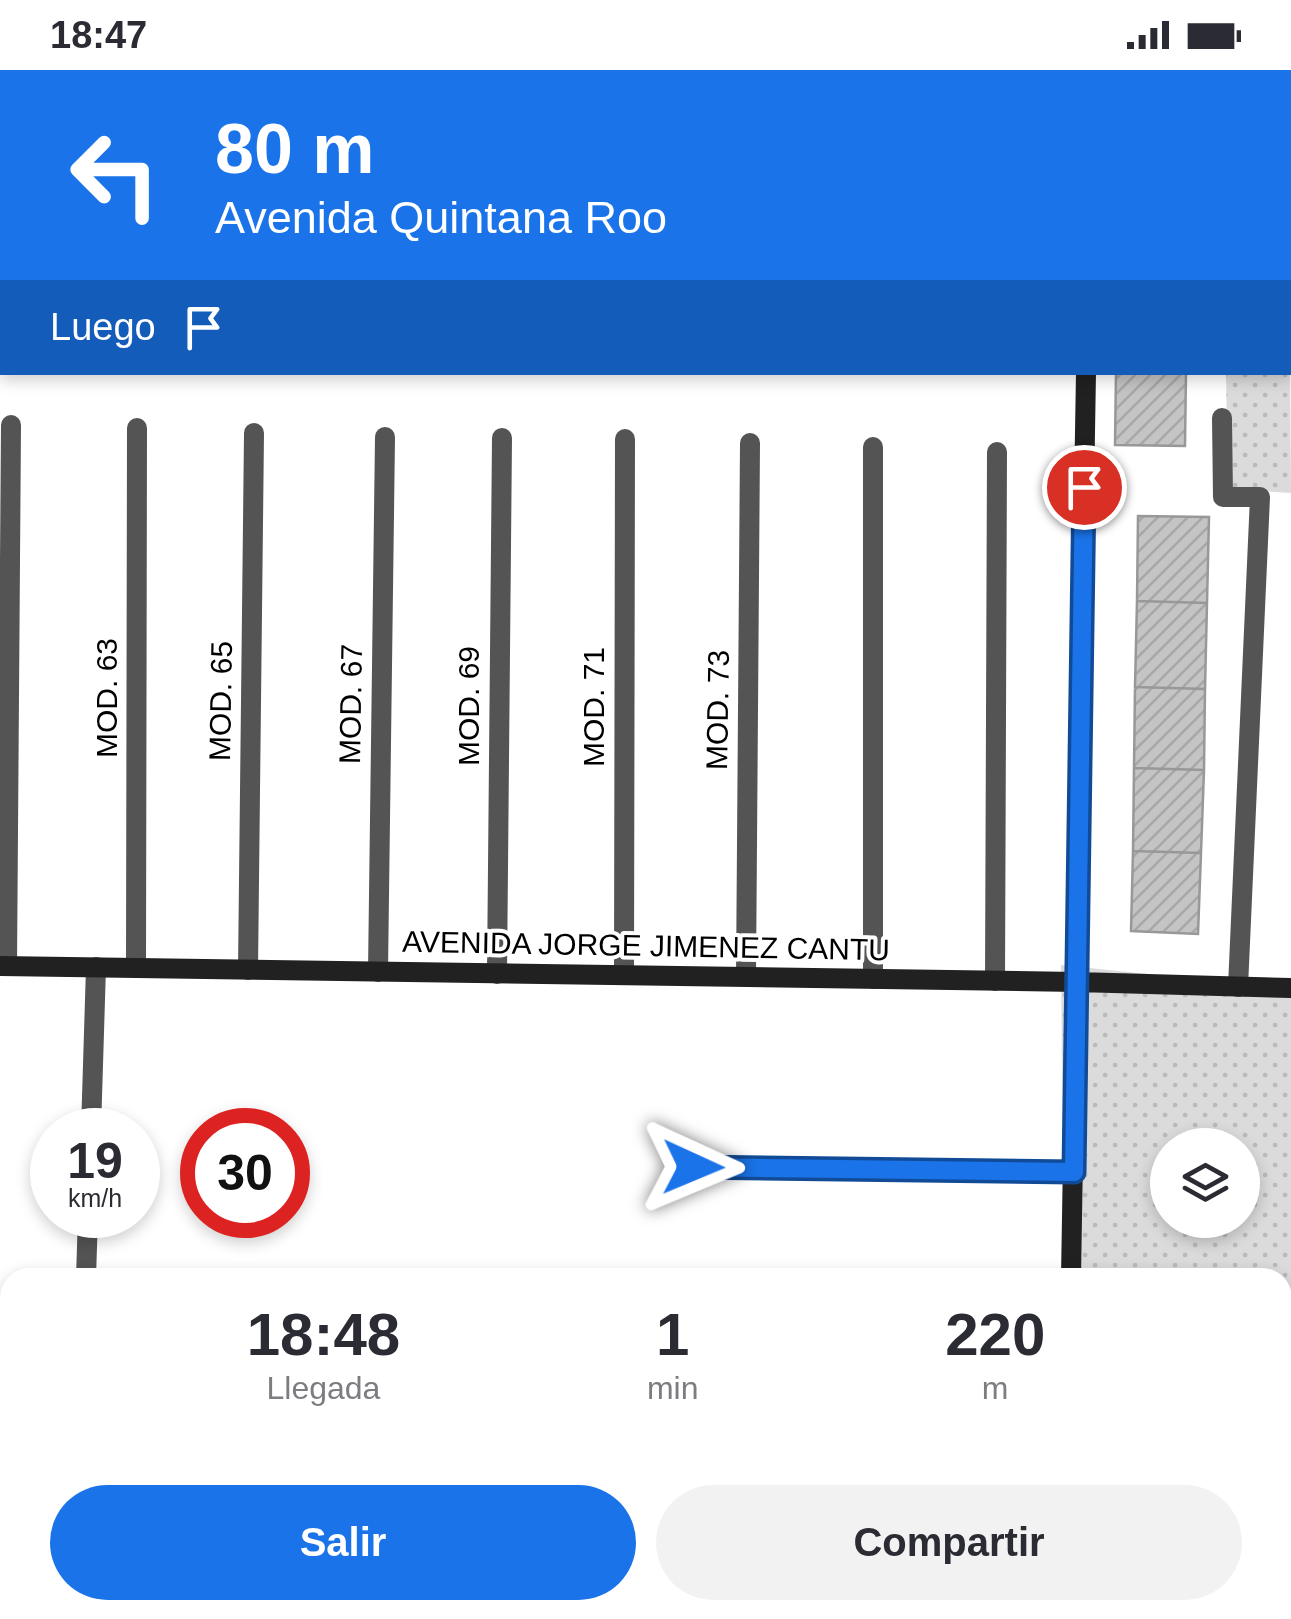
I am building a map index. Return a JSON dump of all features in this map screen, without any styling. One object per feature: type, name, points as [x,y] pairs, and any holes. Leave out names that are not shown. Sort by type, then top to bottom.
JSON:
[{"type":"main road","points":[[1071,1268],[1086,375]]},
{"type":"main road","name":"AVENIDA JORGE JIMENEZ CANTU","points":[[3,966],[1291,988]]},
{"type":"street","points":[[1222,418],[1223,497],[1260,497],[1238,987]]},
{"type":"street","points":[[3,966],[11,425]]},
{"type":"street","name":"MOD. 63","points":[[136,968],[137,428]]},
{"type":"street","name":"MOD. 65","points":[[248,970],[254,433]]},
{"type":"street","name":"MOD. 67","points":[[378,972],[384,437]]},
{"type":"street","name":"MOD. 69","points":[[497,974],[502,438]]},
{"type":"street","name":"MOD. 71","points":[[624,976],[625,439]]},
{"type":"street","name":"MOD. 73","points":[[746,978],[750,443]]},
{"type":"street","points":[[873,447],[873,979]]},
{"type":"street","points":[[995,981],[997,452]]},
{"type":"street","points":[[92,1108],[96,967]]},
{"type":"street","points":[[693,1167],[1074,1172]]},
{"type":"street","points":[[86,1268],[87,1238]]},
{"type":"green space","points":[[1226,375],[1290,375],[1291,493],[1228,489]]},
{"type":"green space","points":[[1061,965],[1291,989],[1291,1268],[1064,1268]]},
{"type":"building","points":[[1116,375],[1186,375],[1185,446],[1115,445]]},
{"type":"building","points":[[1138,516],[1209,517],[1207,603],[1137,601]]},
{"type":"building","points":[[1137,601],[1207,603],[1205,689],[1135,687]]},
{"type":"building","points":[[1135,687],[1205,689],[1204,770],[1134,768]]},
{"type":"building","points":[[1134,768],[1204,770],[1201,853],[1133,851]]},
{"type":"building","points":[[1133,851],[1201,853],[1198,934],[1131,931]]},
{"type":"route","points":[[693,1167],[1074,1172],[1084,487]]}]
